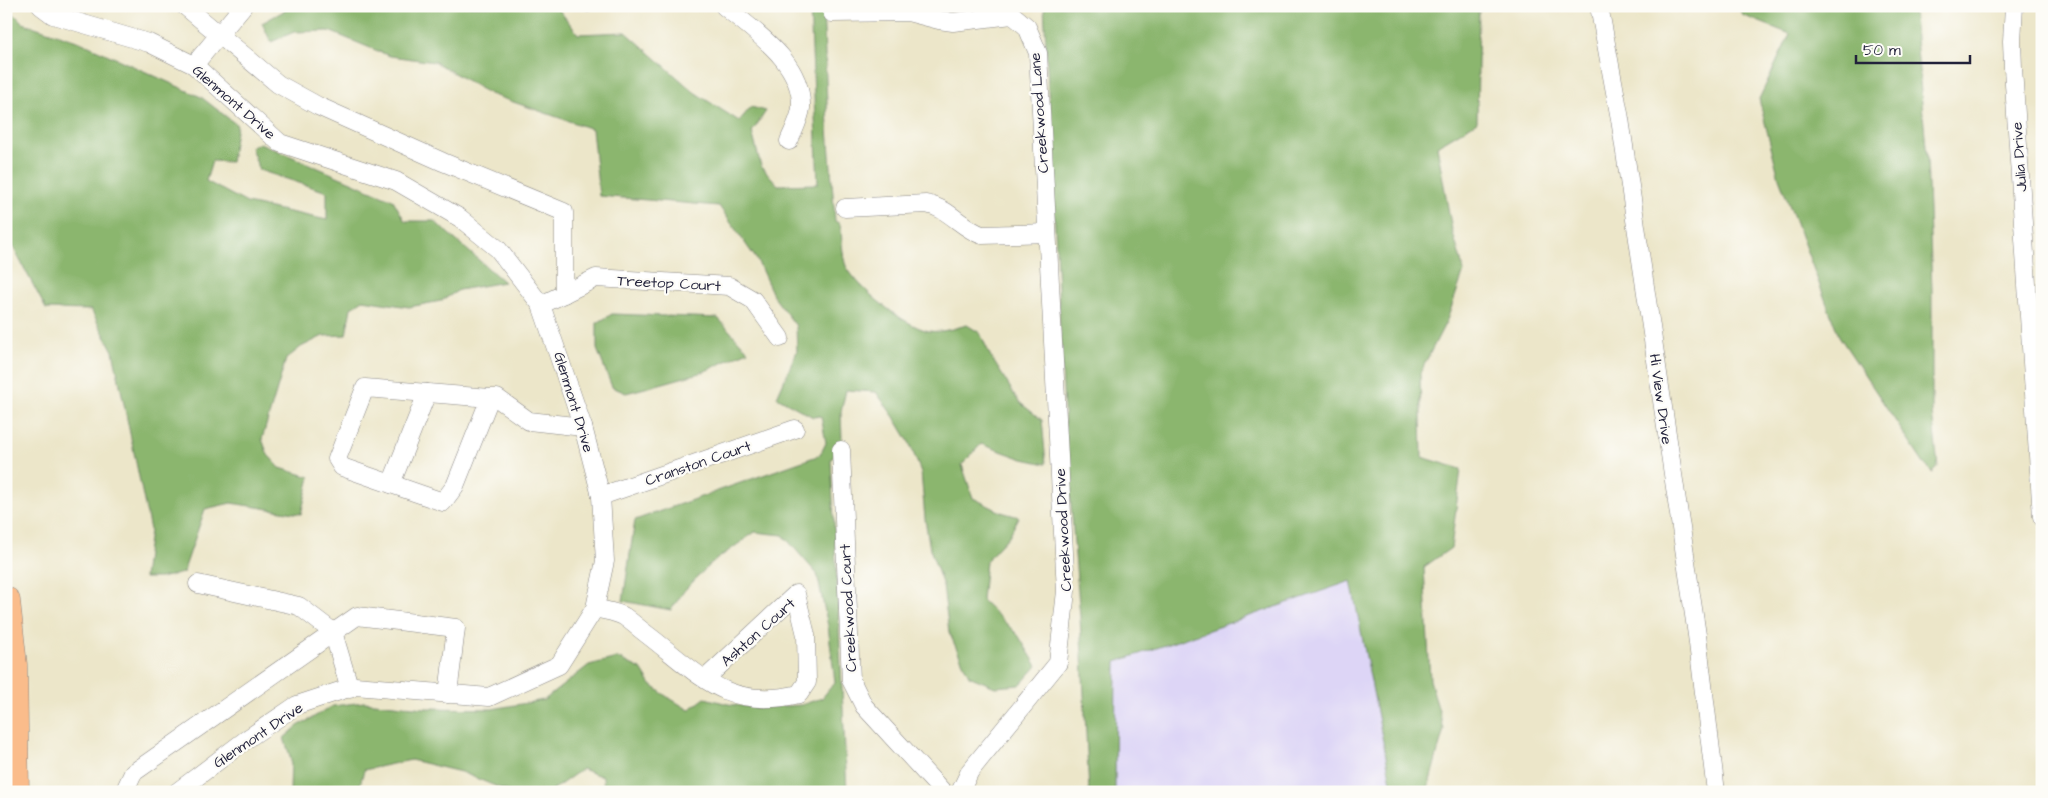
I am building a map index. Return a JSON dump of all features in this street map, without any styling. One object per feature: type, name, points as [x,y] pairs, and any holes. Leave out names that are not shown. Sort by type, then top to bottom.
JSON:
[{"type":"main road","points":[[6,600],[10,755],[15,792]]},
{"type":"street","name":"Glenmont Drive","points":[[41,6],[53,15],[149,43],[194,65],[280,143],[396,181],[460,218],[498,249],[541,305],[583,426],[601,496],[605,561],[595,608],[559,665],[488,697],[355,686],[297,705],[247,739],[177,792]]},
{"type":"street","points":[[185,6],[278,84],[318,106],[443,162],[564,212],[564,294]]},
{"type":"street","points":[[194,65],[243,6]]},
{"type":"street","points":[[724,6],[786,60],[800,89],[801,110],[790,141]]},
{"type":"street","name":"Hi View Drive","points":[[1599,6],[1621,128],[1697,635],[1716,792]]},
{"type":"street","name":"Julia Drive","points":[[2014,6],[2013,68],[2042,517]]},
{"type":"street","points":[[832,13],[908,12],[953,22],[1007,11]]},
{"type":"street","name":"Creekwood Lane","points":[[1007,11],[1026,27],[1038,53],[1047,234]]},
{"type":"street","points":[[845,208],[926,204],[938,206],[974,232],[982,235],[1047,234]]},
{"type":"street","name":"Creekwood Drive","points":[[960,792],[970,771],[1058,663],[1066,591],[1047,234]]},
{"type":"street","name":"Treetop Court","points":[[541,305],[596,278],[729,286],[753,300],[780,338]]},
{"type":"street","points":[[490,398],[455,486],[443,502],[342,467],[337,459],[365,388],[497,398],[529,421],[583,426]]},
{"type":"street","points":[[391,484],[426,393]]},
{"type":"street","name":"Cranston Court","points":[[601,496],[795,429]]},
{"type":"street","name":"Creekwood Court","points":[[840,450],[851,680],[864,706],[943,792]]},
{"type":"street","points":[[198,584],[299,606],[333,632],[350,688]]},
{"type":"street","name":"Ashton Court","points":[[595,608],[624,616],[705,680],[725,692],[749,698],[782,698],[800,694],[807,682],[806,635],[796,594],[705,680]]},
{"type":"street","points":[[126,792],[132,773],[357,616],[456,628],[448,694]]},
{"type":"shaded area","points":[[1351,581],[1393,792],[1115,792],[1115,662]]},
{"type":"green space","points":[[6,6],[23,23],[80,42],[201,97],[237,125],[231,162],[212,161],[206,181],[247,203],[327,220],[327,192],[259,170],[251,147],[260,143],[393,200],[405,221],[434,221],[504,282],[459,290],[441,301],[409,307],[363,300],[351,308],[346,335],[323,336],[301,347],[286,359],[262,439],[268,455],[280,468],[310,477],[301,514],[231,503],[205,509],[183,573],[160,578],[144,578],[150,530],[113,351],[91,310],[46,309],[6,234]]},
{"type":"green space","points":[[293,6],[556,6],[578,34],[626,32],[694,92],[739,121],[751,107],[766,111],[752,132],[761,166],[778,185],[818,184],[810,6],[823,6],[828,128],[835,221],[840,224],[846,266],[871,295],[895,314],[919,328],[938,331],[967,325],[980,333],[991,357],[1019,402],[1042,420],[1046,464],[1023,459],[981,444],[962,465],[973,498],[1001,512],[1019,517],[1009,536],[986,561],[982,600],[1018,635],[1037,666],[1020,685],[995,687],[969,676],[949,632],[943,586],[930,549],[921,472],[909,442],[876,392],[846,390],[841,412],[842,441],[831,460],[847,792],[604,792],[603,777],[582,769],[550,792],[510,792],[461,772],[411,760],[364,770],[358,792],[290,792],[291,759],[284,738],[298,726],[333,706],[364,702],[424,708],[492,709],[544,700],[589,665],[617,658],[641,669],[651,685],[689,710],[705,698],[728,704],[758,708],[801,705],[822,698],[835,682],[828,626],[817,574],[783,535],[755,532],[710,564],[684,591],[671,610],[623,601],[635,520],[820,455],[826,443],[821,416],[813,417],[777,397],[797,351],[796,326],[774,297],[757,260],[719,206],[599,196],[592,129],[490,94],[435,62],[390,56],[329,31],[294,32],[271,42],[262,23]]},
{"type":"green space","points":[[1044,6],[1479,6],[1477,122],[1437,146],[1452,230],[1464,271],[1447,320],[1420,373],[1422,457],[1461,469],[1451,548],[1424,567],[1430,680],[1444,729],[1428,788],[1412,792],[1393,792],[1351,581],[1116,662],[1115,792],[1089,792],[1080,617],[1065,429]]},
{"type":"green space","points":[[1738,6],[1913,6],[1927,157],[1932,290],[1932,412],[1938,467],[1933,473],[1924,464],[1839,336],[1779,178],[1759,99],[1790,34],[1742,15]]},
{"type":"green space","points":[[612,314],[718,318],[748,351],[703,372],[626,393],[612,387],[597,349],[597,323]]}]
